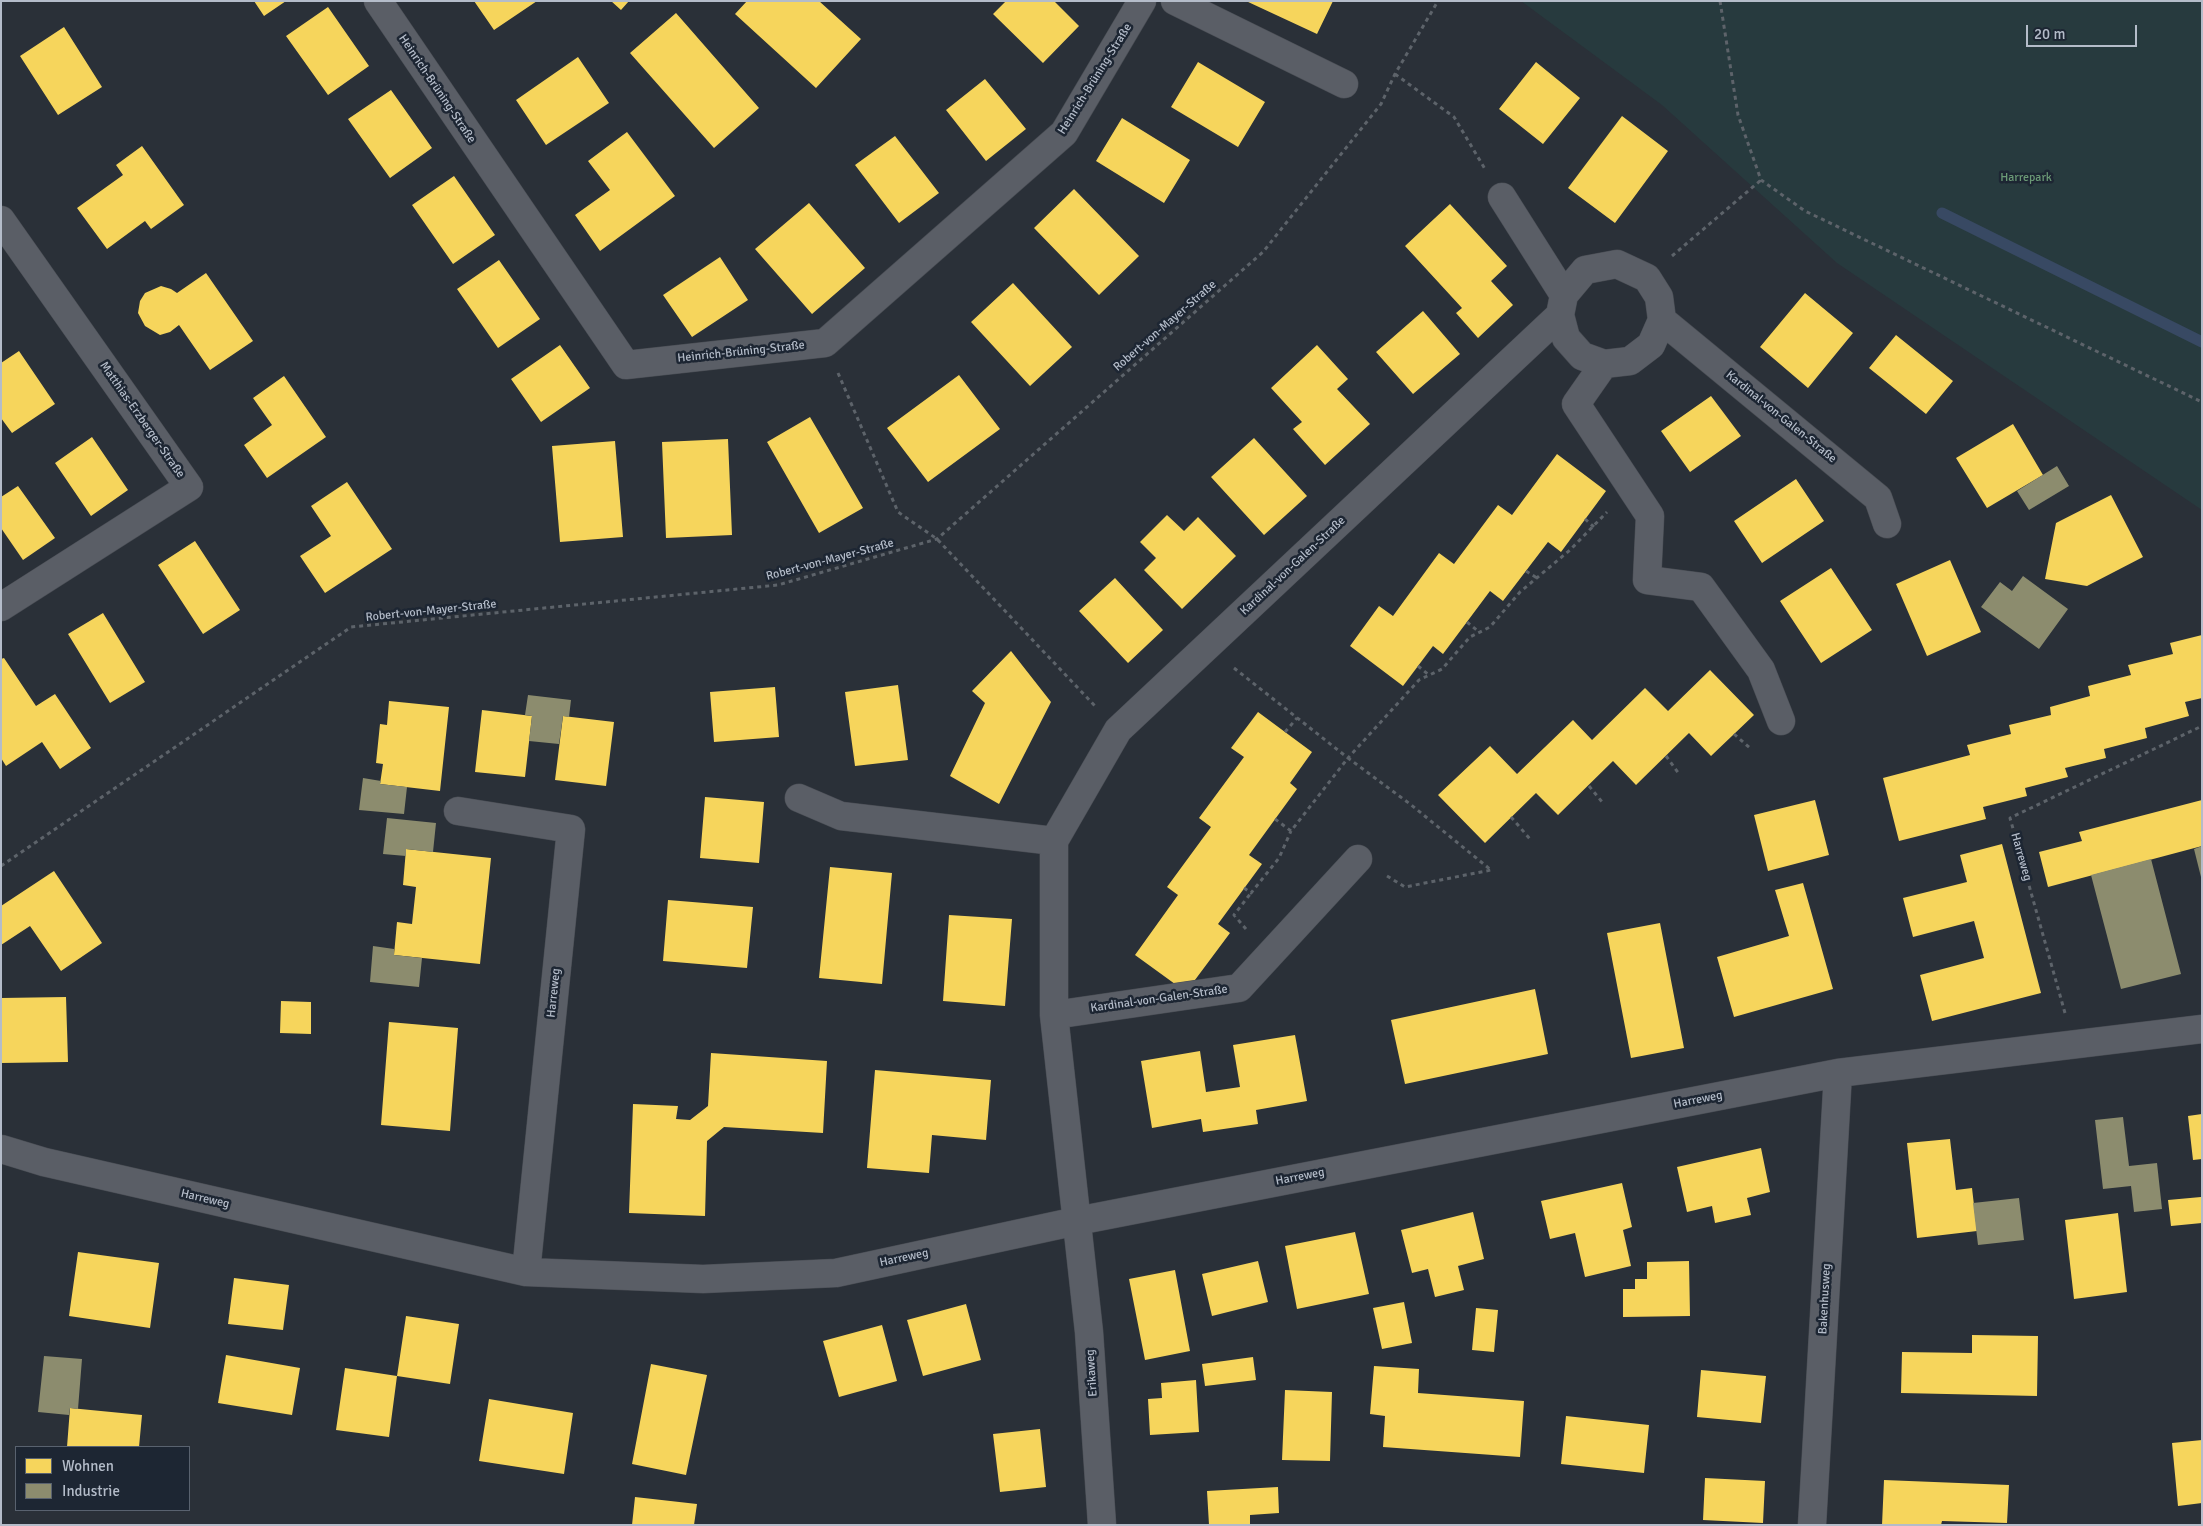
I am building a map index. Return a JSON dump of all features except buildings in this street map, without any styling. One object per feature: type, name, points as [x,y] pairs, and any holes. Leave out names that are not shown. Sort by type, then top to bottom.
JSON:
[{"type":"street","name":"Heinrich-Brüning-Straße","points":[[378,1],[626,365],[825,343],[1064,132],[1142,1]]},
{"type":"street","points":[[1175,1],[1344,84]]},
{"type":"street","points":[[1502,197],[1562,305],[1566,338],[1582,356],[1604,364],[1630,361],[1652,345],[1662,320],[1659,297],[1647,278]]},
{"type":"street","name":"Matthias-Erzberger-Straße","points":[[1,220],[189,486],[1,607]]},
{"type":"street","name":"Kardinal-von-Galen-Straße","points":[[1077,1221],[1054,1015],[1054,841],[1118,730],[1207,647],[1562,305],[1586,270],[1617,264],[1647,278]]},
{"type":"street","name":"Kardinal-von-Galen-Straße","points":[[1662,320],[1878,498],[1888,524]]},
{"type":"street","points":[[1604,364],[1576,404],[1650,516],[1647,580],[1701,587],[1761,670],[1781,721]]},
{"type":"street","points":[[799,798],[841,816],[1054,841]]},
{"type":"street","name":"Harreweg","points":[[458,811],[571,829],[526,1272]]},
{"type":"street","name":"Kardinal-von-Galen-Straße","points":[[1054,1015],[1239,988],[1358,859]]},
{"type":"street","name":"Harreweg","points":[[1,1149],[44,1162],[526,1272],[703,1279],[836,1273],[1077,1221],[1838,1073],[2073,1043],[2202,1029]]},
{"type":"street","name":"Bakenhusweg","points":[[1812,1525],[1838,1073]]},
{"type":"street","name":"Erikaweg","points":[[1077,1221],[1089,1332],[1102,1525]]},
{"type":"path","name":"Robert-von-Mayer-Straße","points":[[1,866],[351,627],[778,586],[937,539],[1263,252],[1381,104],[1395,74],[1438,1]]},
{"type":"path","points":[[1720,1],[1738,115],[1761,180],[1805,211],[2202,402]]},
{"type":"path","points":[[1395,74],[1454,118],[1502,197]]},
{"type":"path","points":[[1647,278],[1761,180]]},
{"type":"path","points":[[825,343],[898,512],[937,539],[1118,730]]},
{"type":"path","points":[[1242,936],[1247,928],[1234,916],[1279,858],[1291,831],[1348,758],[1419,680],[1442,669],[1470,636],[1490,627],[1520,592],[1594,527],[1629,484]]},
{"type":"path","points":[[1585,519],[1594,527]]},
{"type":"path","points":[[1526,571],[1537,578]]},
{"type":"path","points":[[1467,622],[1479,632]]},
{"type":"path","points":[[1207,647],[1348,758],[1410,804],[1491,870],[1405,887],[1358,859]]},
{"type":"path","points":[[1418,666],[1429,675]]},
{"type":"path","points":[[1285,732],[1297,718]]},
{"type":"path","name":"Harreweg","points":[[2073,1043],[2010,818],[2202,726]]},
{"type":"path","points":[[1734,734],[1751,749]]},
{"type":"path","points":[[1666,756],[1679,774]]},
{"type":"path","points":[[1588,786],[1603,803]]},
{"type":"path","points":[[1511,817],[1530,839]]},
{"type":"path","points":[[1275,819],[1291,831]]},
{"type":"path","points":[[1244,888],[1250,893]]},
{"type":"green space","name":"Harrepark","points":[[1521,1],[2202,1],[2202,510],[1837,263],[1662,105]]},
{"type":"waterway","points":[[1942,213],[2202,342]]}]
